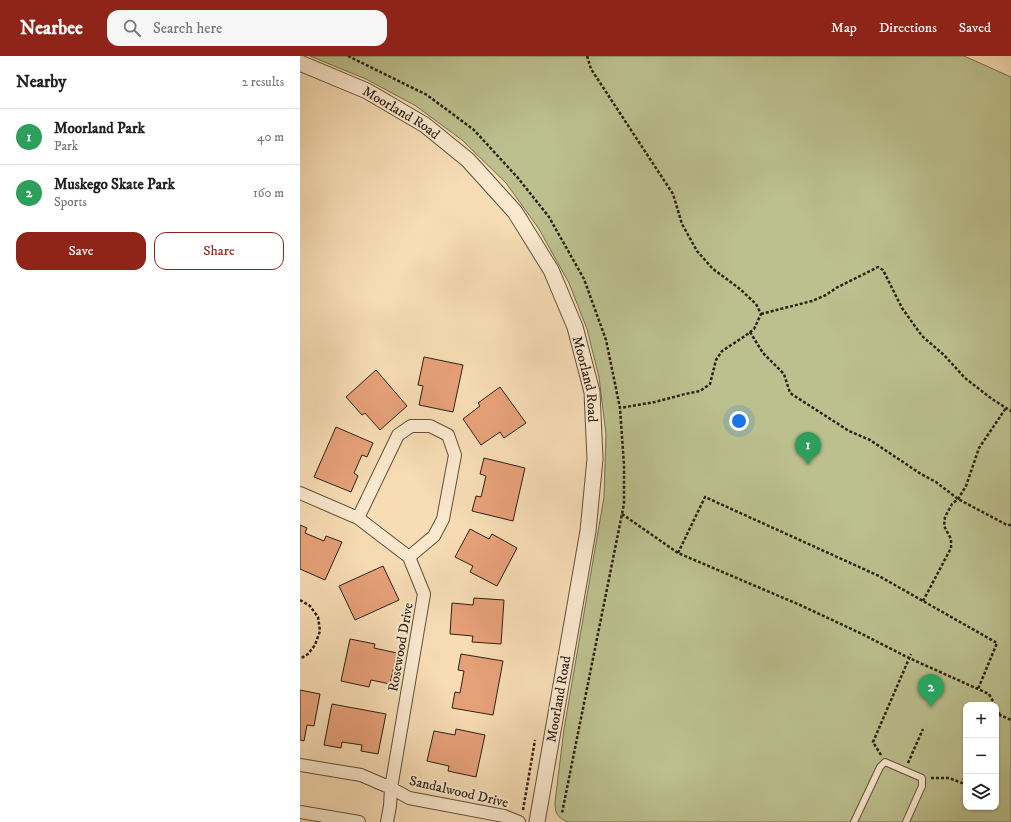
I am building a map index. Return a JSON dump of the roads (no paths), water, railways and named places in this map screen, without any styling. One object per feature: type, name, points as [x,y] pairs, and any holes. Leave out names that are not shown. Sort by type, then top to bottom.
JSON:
[{"type":"street","name":"Moorland Road","points":[[300,63],[367,90],[425,125],[468,160],[515,212],[550,270],[575,327],[592,392],[595,459],[588,531],[537,822]]},
{"type":"street","points":[[300,493],[358,518],[409,557],[434,536],[443,519],[456,455],[448,435],[430,426],[411,426],[398,435],[358,518]]},
{"type":"street","name":"Rosewood Drive","points":[[387,822],[391,788],[424,594],[409,557]]},
{"type":"street","name":"Sandalwood Drive","points":[[300,765],[361,775],[391,788],[409,798],[521,819]]},
{"type":"street","points":[[300,812],[359,822]]},
{"type":"lane","points":[[854,822],[880,767],[885,762],[922,778],[922,786],[906,822]]},
{"type":"place","name":"Moorland Park","points":[[808,465]]},
{"type":"place","name":"Muskego Skate Park","points":[[931,707]]}]
